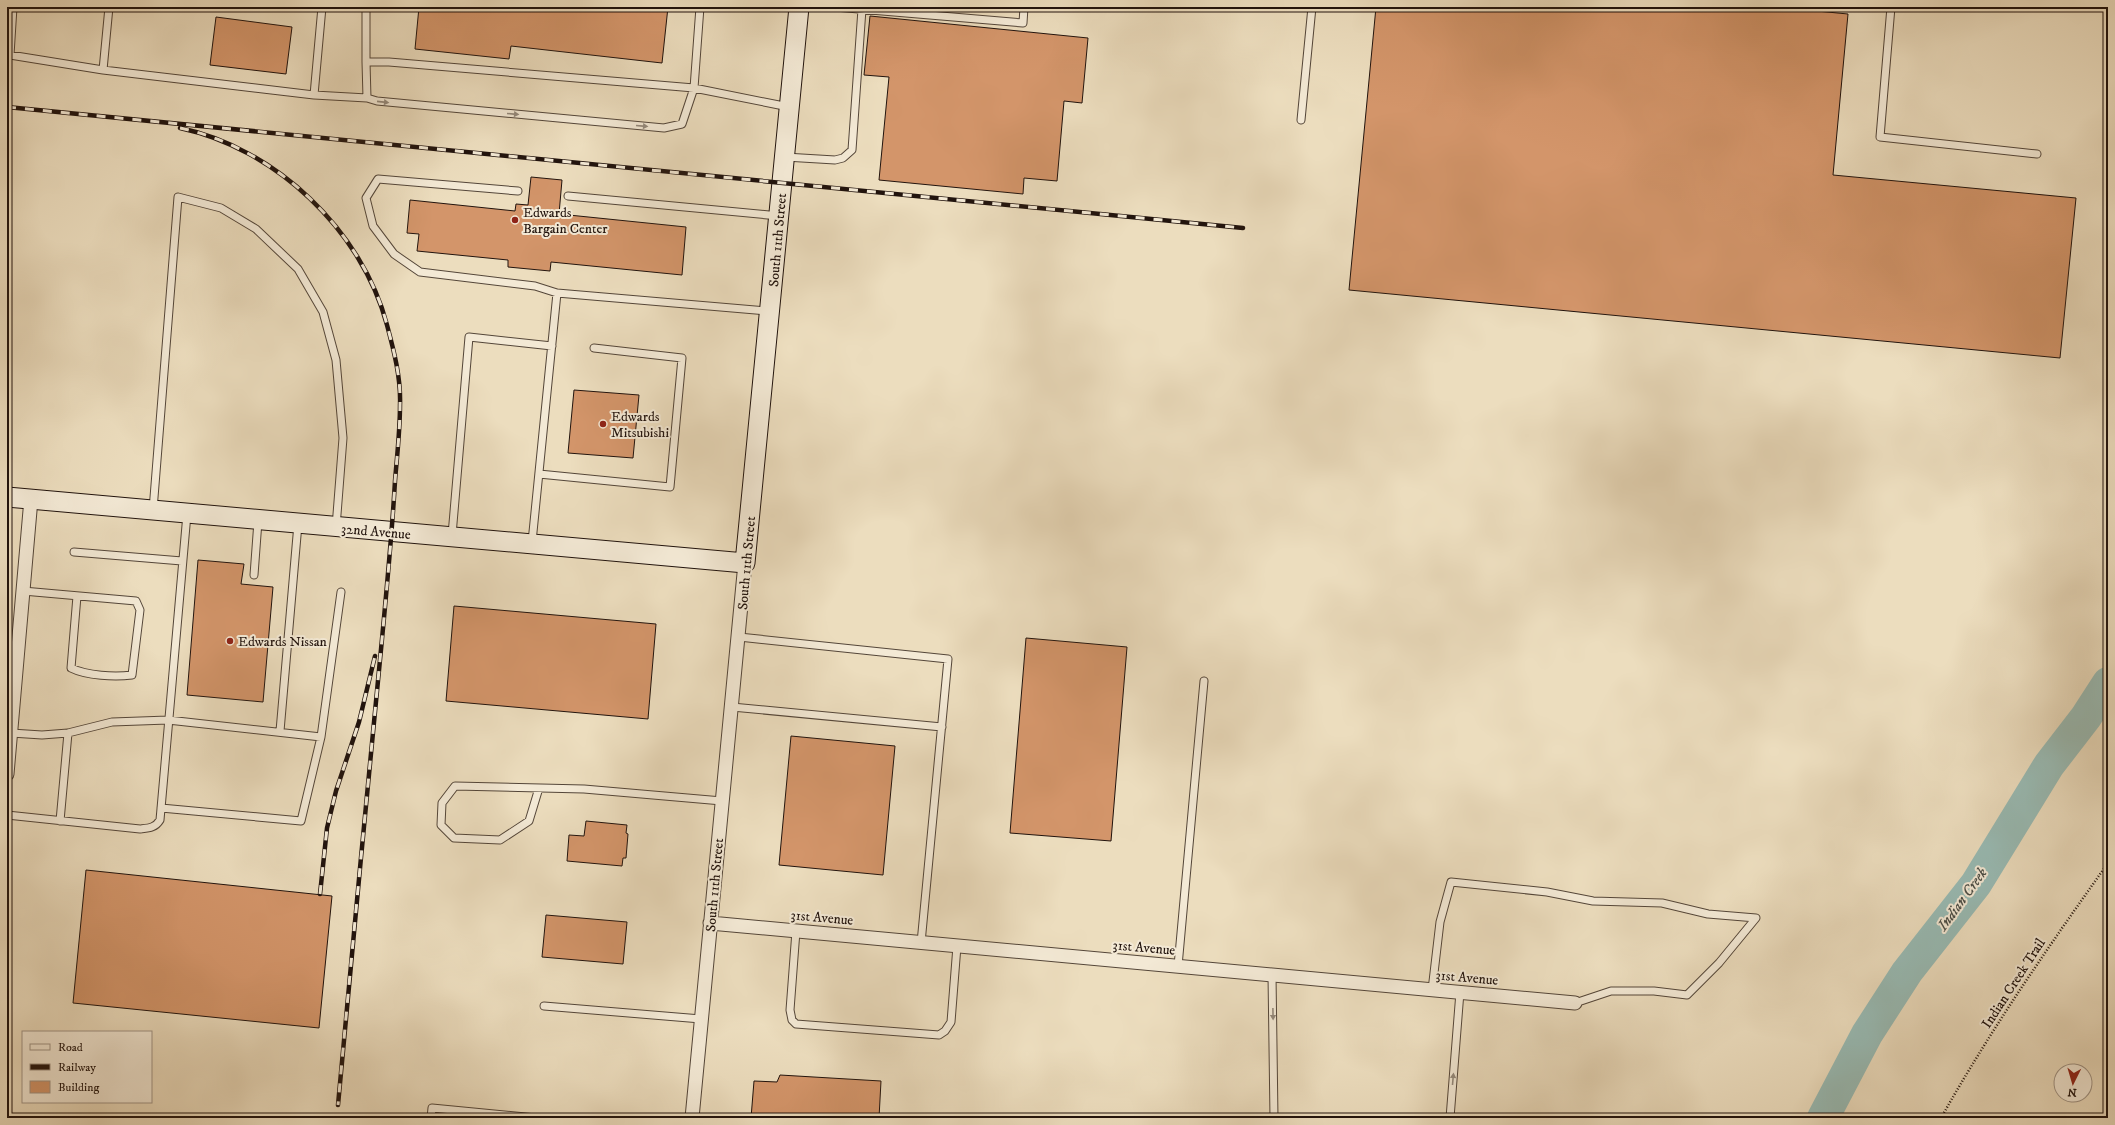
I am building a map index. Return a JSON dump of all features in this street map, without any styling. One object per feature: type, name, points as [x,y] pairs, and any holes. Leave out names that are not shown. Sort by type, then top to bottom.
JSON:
[{"type":"street","name":"South 11th Street","points":[[692,1118],[799,7]]},
{"type":"street","name":"32nd Avenue","points":[[7,497],[746,563]]},
{"type":"street","points":[[7,774],[11,733],[10,704],[23,591],[31,500]]},
{"type":"street","name":"31st Avenue","points":[[710,923],[1575,1003]]},
{"type":"lane","points":[[13,7],[10,56],[103,70],[314,95],[367,98],[386,102],[664,128],[682,124],[694,88],[700,7]]},
{"type":"lane","points":[[103,70],[109,7]]},
{"type":"lane","points":[[314,95],[322,7]]},
{"type":"lane","points":[[366,7],[367,98]]},
{"type":"lane","points":[[835,7],[1023,23],[1024,7]]},
{"type":"lane","points":[[1301,120],[1312,7]]},
{"type":"lane","points":[[1891,7],[1880,137],[2037,154]]},
{"type":"lane","points":[[785,157],[835,160],[843,158],[852,150],[862,9]]},
{"type":"lane","points":[[366,62],[389,62],[694,88],[790,107]]},
{"type":"lane","points":[[518,191],[378,180],[366,198],[373,226],[394,254],[420,272],[535,286],[558,293],[770,312]]},
{"type":"lane","points":[[568,196],[779,216]]},
{"type":"lane","points":[[153,510],[178,198],[221,208],[256,229],[298,270],[323,312],[336,360],[343,438],[336,527]]},
{"type":"lane","points":[[531,544],[558,293]]},
{"type":"lane","points":[[452,537],[469,337],[552,346]]},
{"type":"lane","points":[[539,474],[670,487],[682,358],[594,348]]},
{"type":"lane","points":[[7,815],[140,829],[151,828],[157,825],[160,820],[187,514]]},
{"type":"lane","points":[[254,575],[258,520]]},
{"type":"lane","points":[[280,731],[298,524]]},
{"type":"lane","points":[[74,552],[182,561]]},
{"type":"lane","points":[[23,591],[136,601],[140,610],[132,675],[123,676],[79,672],[71,668],[77,596]]},
{"type":"lane","points":[[161,808],[301,821],[321,737],[340,592]]},
{"type":"lane","points":[[739,637],[948,659],[921,943]]},
{"type":"lane","points":[[1178,966],[1204,681]]},
{"type":"lane","points":[[732,707],[942,728]]},
{"type":"lane","points":[[11,733],[42,735],[68,733],[112,722],[168,720],[280,731],[321,737]]},
{"type":"lane","points":[[60,821],[68,733]]},
{"type":"lane","points":[[539,788],[529,821],[500,840],[454,838],[441,825],[442,803],[455,786],[584,789],[722,801]]},
{"type":"lane","points":[[1432,990],[1440,922],[1451,882],[1547,892],[1593,902],[1662,903],[1708,914],[1756,918],[1719,963],[1687,995],[1654,991],[1611,991],[1575,1003]]},
{"type":"lane","points":[[796,931],[790,1010],[792,1020],[796,1024],[939,1035],[945,1031],[951,1022],[957,946]]},
{"type":"lane","points":[[1272,975],[1275,1116]]},
{"type":"lane","points":[[1450,1118],[1460,992]]},
{"type":"lane","points":[[544,1006],[701,1019]]},
{"type":"lane","points":[[431,1118],[432,1108],[536,1118]]},
{"type":"path","name":"Indian Creek Trail","points":[[1941,1118],[1971,1065],[2044,952],[2108,862]]},
{"type":"building","points":[[419,7],[668,7],[662,63],[511,46],[509,59],[415,49]]},
{"type":"building","points":[[1376,7],[1775,7],[1848,14],[1833,175],[2076,198],[2060,358],[1349,290]]},
{"type":"building","points":[[870,16],[1088,38],[1082,103],[1064,101],[1057,181],[1024,178],[1023,194],[879,180],[889,77],[864,75]]},
{"type":"building","points":[[216,17],[292,27],[286,74],[210,65]]},
{"type":"building","name":"Edwards Bargain Center","points":[[531,177],[562,180],[559,214],[686,227],[682,275],[551,262],[550,271],[508,267],[508,260],[417,251],[419,234],[407,233],[410,200],[515,211],[516,204],[528,205]]},
{"type":"building","name":"Edwards Mitsubishi","points":[[574,390],[639,395],[633,458],[568,453]]},
{"type":"building","name":"Edwards Nissan","points":[[198,560],[244,564],[241,584],[273,587],[263,702],[187,695]]},
{"type":"building","points":[[454,606],[656,624],[648,719],[446,701]]},
{"type":"building","points":[[1026,638],[1127,647],[1111,841],[1010,833]]},
{"type":"building","points":[[791,736],[895,746],[883,875],[779,865]]},
{"type":"building","points":[[586,821],[627,825],[626,833],[628,834],[626,858],[623,858],[622,866],[567,861],[569,835],[584,836]]},
{"type":"building","points":[[86,870],[332,896],[319,1028],[73,1003]]},
{"type":"building","points":[[546,915],[627,922],[623,964],[542,957]]},
{"type":"building","points":[[780,1075],[881,1081],[879,1118],[751,1118],[754,1081],[777,1082]]},
{"type":"waterway","name":"Indian Creek","points":[[1823,1118],[1867,1034],[1907,972],[1976,884],[2049,765],[2086,717],[2108,683]]},
{"type":"railway","points":[[7,107],[1243,228]]},
{"type":"railway","points":[[180,128],[215,138],[249,154],[281,174],[310,198],[336,226],[357,257],[375,290],[387,325],[398,375],[400,424],[391,540],[338,1105]]},
{"type":"railway","points":[[320,894],[327,828],[336,791],[359,722],[375,656]]},
{"type":"place","name":"Edwards Bargain Center","points":[[515,220]]},
{"type":"place","name":"Edwards Mitsubishi","points":[[603,424]]},
{"type":"place","name":"Edwards Nissan","points":[[230,641]]}]
